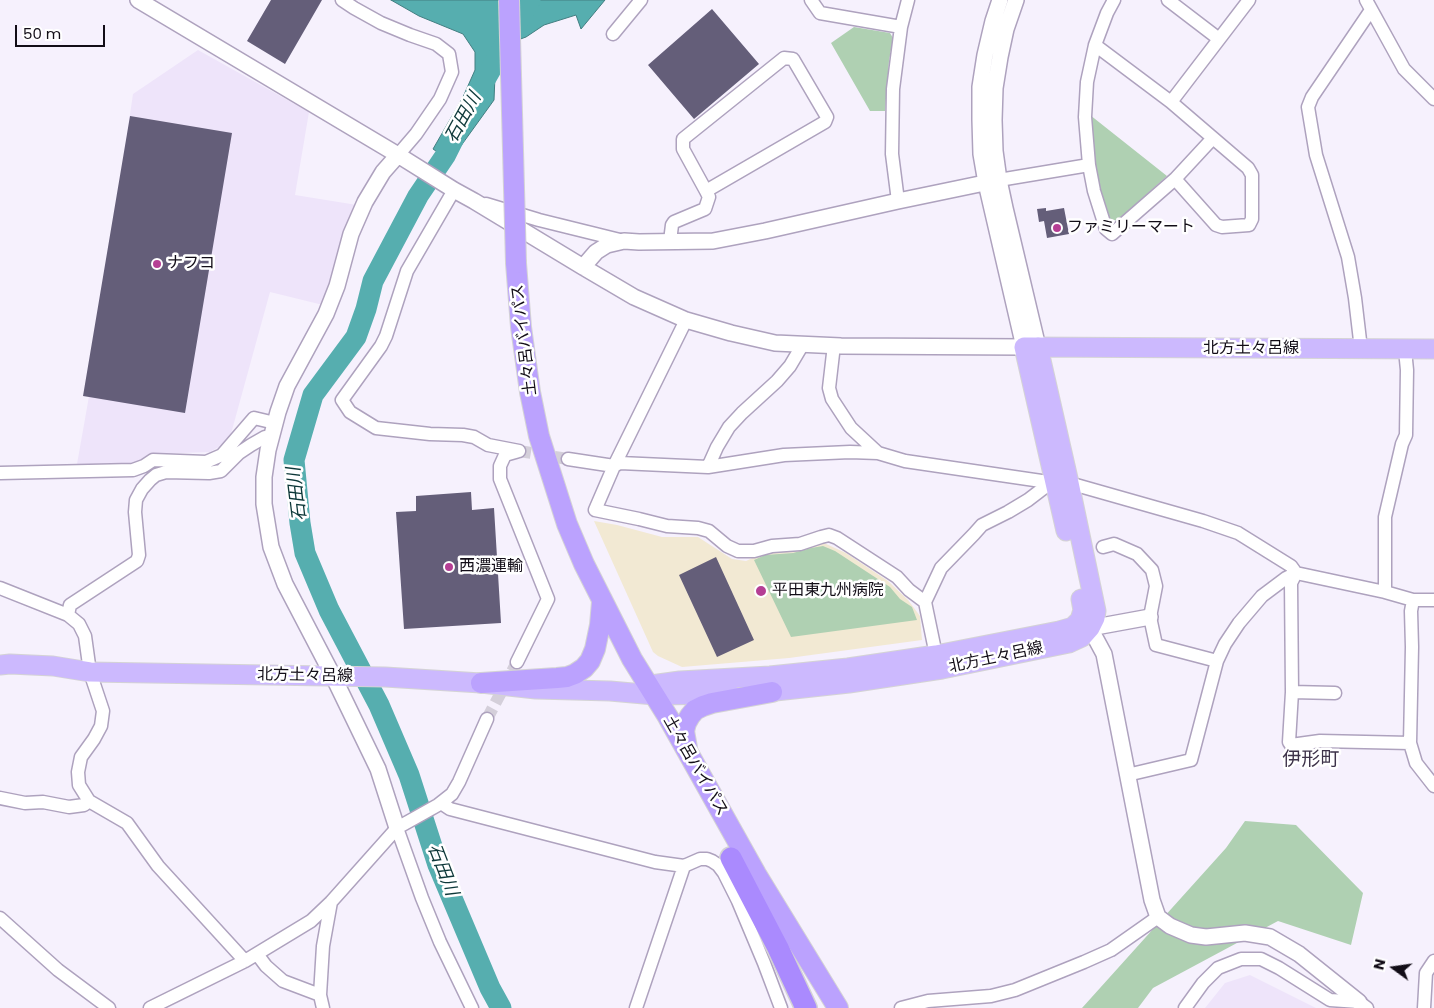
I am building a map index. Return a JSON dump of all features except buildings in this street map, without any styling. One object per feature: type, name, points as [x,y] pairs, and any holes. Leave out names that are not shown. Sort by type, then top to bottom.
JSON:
[{"type":"highway","name":"土々呂バイパス","points":[[509,0],[516,263],[527,373],[539,436],[568,524],[584,564],[647,690],[688,752],[756,874],[838,1008]]},
{"type":"highway","points":[[480,683],[557,678],[576,674],[590,661],[600,626],[602,601]]},
{"type":"highway","name":"土々呂バイパス","points":[[647,690],[657,724],[731,858]]},
{"type":"highway","points":[[688,752],[684,731],[690,716],[696,710],[712,703],[772,692]]},
{"type":"highway","points":[[731,858],[778,948],[806,1008]]},
{"type":"highway","points":[[756,874],[821,1008]]},
{"type":"main road","name":"北方土々呂線","points":[[1031,347],[1434,350]]},
{"type":"main road","points":[[1031,347],[1062,483],[1096,611],[1095,618],[1085,624]]},
{"type":"main road","name":"北方土々呂線","points":[[647,690],[680,681],[770,676],[848,668],[939,662],[1069,643],[1082,637],[1085,624]]},
{"type":"main road","name":"北方土々呂線","points":[[0,665],[52,666],[90,672],[385,677],[480,683],[536,689],[647,690],[689,696],[772,692],[849,683],[939,662]]},
{"type":"street","points":[[138,0],[583,268],[634,297],[686,320],[775,343],[834,346],[1031,347],[992,182],[981,154],[980,88],[985,54],[1000,0]]},
{"type":"street","points":[[342,0],[381,23],[436,44],[449,54],[452,72],[440,99],[416,134],[383,172],[365,202],[351,234],[326,314],[287,386],[275,423],[264,477],[264,504],[271,547],[285,584],[337,676],[378,769],[400,826],[422,898],[440,942],[472,1008]]},
{"type":"street","points":[[613,34],[641,0]]},
{"type":"street","points":[[811,0],[820,12],[901,27]]},
{"type":"street","points":[[898,201],[892,154],[893,89],[901,27],[908,0]]},
{"type":"street","points":[[992,182],[995,88],[1006,29],[1016,0]]},
{"type":"street","points":[[1114,0],[1095,45],[1087,82],[1085,117],[1089,165],[1094,191],[1106,229],[1112,234],[1175,180],[1213,138]]},
{"type":"street","points":[[1168,0],[1219,40]]},
{"type":"street","points":[[1171,102],[1249,0]]},
{"type":"street","points":[[1369,5],[1404,69],[1434,99]]},
{"type":"street","points":[[1360,349],[1355,298],[1348,257],[1316,155],[1308,107],[1312,97],[1363,19],[1369,5]]},
{"type":"street","points":[[1095,45],[1171,102],[1248,168],[1252,175],[1252,219],[1249,225],[1222,227],[1216,225],[1175,180]]},
{"type":"street","points":[[670,242],[674,222],[705,209],[709,197],[682,149],[683,139],[784,58],[793,59],[827,117],[826,122],[706,191]]},
{"type":"street","points":[[474,201],[539,220],[624,241],[713,241],[992,182],[1089,165]]},
{"type":"street","points":[[451,188],[407,271],[381,346],[342,400],[350,412],[376,428],[430,434],[463,435],[474,437],[488,444],[519,451],[505,455],[500,466],[500,479],[548,598],[518,662]]},
{"type":"street","points":[[583,268],[596,252],[607,245],[624,241]]},
{"type":"street","points":[[686,320],[614,466],[595,510],[667,526],[698,528],[710,531],[726,546],[738,551],[754,551],[772,546],[800,544],[829,535],[837,538],[896,577],[908,590],[925,602]]},
{"type":"street","points":[[708,467],[716,447],[729,427],[742,412],[777,381],[790,366],[803,344]]},
{"type":"street","points":[[834,346],[829,388],[832,399],[850,428],[878,453]]},
{"type":"street","points":[[1385,592],[1385,517],[1402,444],[1406,435],[1407,370],[1405,350]]},
{"type":"street","points":[[0,472],[133,470],[153,460],[206,462],[222,455],[254,418],[275,423]]},
{"type":"street","points":[[68,615],[70,605],[137,561],[139,555],[135,512],[136,500],[150,480],[156,475],[166,472],[209,473],[220,471],[250,445],[265,437],[271,439]]},
{"type":"street","points":[[568,459],[614,466],[620,463],[708,467],[784,455],[850,452],[878,453],[906,460],[1062,483],[1104,492],[1238,533],[1290,566],[1296,574]]},
{"type":"street","points":[[939,662],[925,602],[941,568],[982,525],[1008,512],[1046,487],[1062,483]]},
{"type":"street","points":[[1103,547],[1114,544],[1136,554],[1152,570],[1156,586],[1150,617],[1156,645],[1217,660]]},
{"type":"street","points":[[1296,574],[1290,582],[1292,692],[1288,742],[1291,745],[1320,741],[1410,743]]},
{"type":"street","points":[[1127,775],[1191,760],[1217,660],[1225,644],[1262,596],[1286,578],[1296,574],[1385,592],[1413,600],[1434,600]]},
{"type":"street","points":[[0,588],[68,615],[79,624],[85,636],[90,672],[103,711],[101,726],[81,757],[78,772],[80,785],[89,801],[126,823],[158,866],[245,961]]},
{"type":"street","points":[[1413,600],[1411,611],[1410,743],[1416,763],[1434,786]]},
{"type":"street","points":[[1150,617],[1085,624],[1104,654],[1152,900],[1158,917],[1170,926],[1191,935],[1206,937],[1245,933],[1270,937],[1299,954],[1363,1005]]},
{"type":"street","points":[[1292,692],[1335,693]]},
{"type":"street","points":[[150,1008],[245,961],[311,921],[331,902],[400,826],[439,804],[452,794],[487,719]]},
{"type":"street","points":[[0,798],[25,803],[44,802],[69,807],[84,806],[89,801]]},
{"type":"street","points":[[439,804],[450,809],[655,862],[684,866],[700,859],[707,859],[718,865],[724,873],[764,963],[781,1008]]},
{"type":"street","points":[[636,1008],[684,866]]},
{"type":"street","points":[[323,1008],[320,995],[324,946],[331,902]]},
{"type":"street","points":[[901,1008],[928,1001],[991,996],[1015,990],[1111,950],[1158,917]]},
{"type":"street","points":[[0,918],[58,970],[109,1008]]},
{"type":"street","points":[[257,954],[266,966],[283,981],[320,995]]},
{"type":"street","points":[[1185,1008],[1203,983],[1218,968],[1241,959],[1260,959],[1279,968],[1330,1000],[1363,1005]]},
{"type":"street","points":[[1424,1008],[1426,973],[1434,961]]},
{"type":"shaded area","points":[[198,50],[309,112],[295,195],[357,205],[323,305],[270,292],[229,441],[210,452],[151,454],[135,465],[77,464],[88,402],[133,94]]},
{"type":"shaded area","name":"平田東九州病院","points":[[594,521],[662,537],[698,537],[732,559],[746,561],[770,553],[824,543],[846,553],[888,581],[908,600],[920,616],[922,640],[789,658],[682,667],[653,652]]},
{"type":"shaded area","points":[[1250,975],[1316,1008],[1205,1008],[1225,983]]},
{"type":"green space","points":[[854,27],[890,33],[893,38],[885,111],[870,111],[831,43]]},
{"type":"green space","points":[[1090,115],[1167,176],[1117,221],[1106,217],[1094,161]]},
{"type":"green space","name":"平田東九州病院","points":[[823,546],[835,551],[890,587],[900,599],[912,607],[917,620],[791,637],[754,560],[765,555],[793,553]]},
{"type":"green space","points":[[1245,821],[1296,825],[1363,893],[1351,945],[1278,921],[1153,988],[1138,1008],[1082,1008],[1226,848]]},
{"type":"water","points":[[391,0],[605,0],[581,29],[576,15],[544,25],[526,37],[493,49],[490,54],[495,76],[494,100],[450,161],[433,149],[463,97],[475,70],[475,52],[463,34],[419,16]]},
{"type":"waterway","name":"石田川","points":[[478,92],[530,0]]},
{"type":"waterway","name":"石田川","points":[[457,132],[445,156],[418,196],[373,281],[356,337],[313,395],[294,460],[305,553],[329,610],[379,705],[409,775],[438,865],[490,988],[501,1008]]},
{"type":"tunnel","points":[[519,451],[568,459]]},
{"type":"tunnel","points":[[487,719],[517,662]]},
{"type":"place","name":"ファミリーマート","points":[[1057,228]]},
{"type":"place","name":"ナフコ","points":[[157,264]]},
{"type":"place","name":"西濃運輸","points":[[449,567]]},
{"type":"place","name":"平田東九州病院","points":[[761,591]]},
{"type":"district","name":"伊形町","points":[[1311,760]]}]
